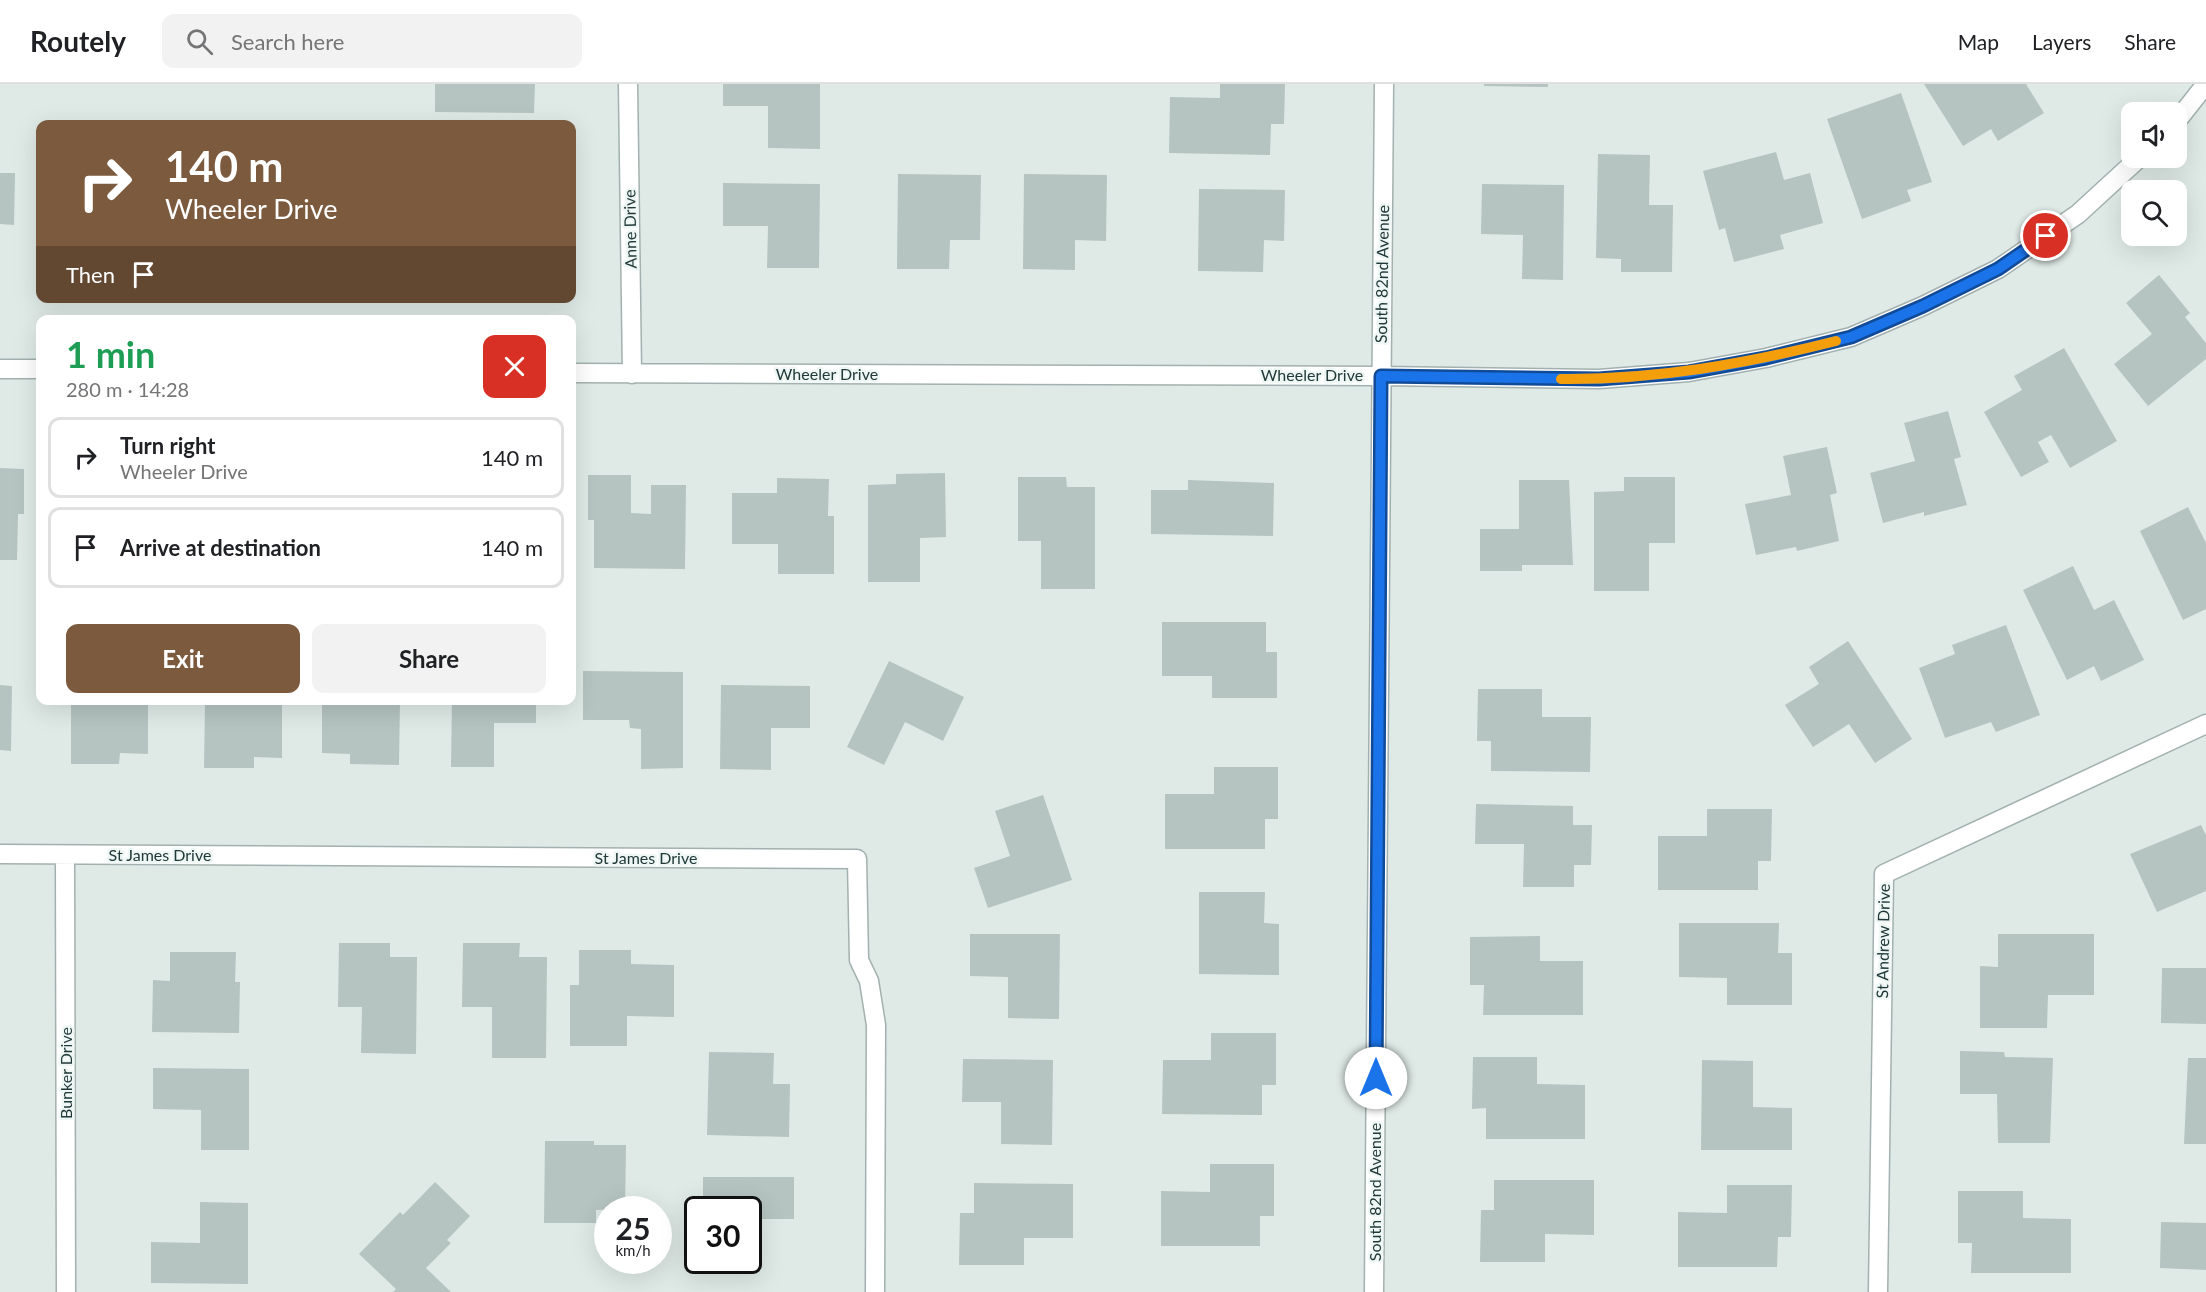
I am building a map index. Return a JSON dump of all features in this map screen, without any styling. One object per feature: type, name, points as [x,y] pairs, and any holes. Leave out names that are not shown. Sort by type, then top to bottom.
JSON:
[{"type":"street","name":"Anne Drive","points":[[628,84],[632,374]]},
{"type":"street","name":"South 82nd Avenue","points":[[1374,1292],[1384,84]]},
{"type":"street","points":[[2187,108],[2206,84]]},
{"type":"street","name":"Wheeler Drive","points":[[576,373],[1599,379],[1689,372],[1766,358],[1851,337],[1998,269],[2078,214],[2128,168]]},
{"type":"street","points":[[0,369],[36,369]]},
{"type":"street","name":"St Andrew Drive","points":[[1878,1292],[1884,874],[2206,724]]},
{"type":"street","name":"St James Drive","points":[[0,854],[857,860],[859,960],[869,981],[876,1025],[875,1292]]},
{"type":"street","name":"Bunker Drive","points":[[65,855],[66,1292]]},
{"type":"building","points":[[435,84],[535,84],[534,113],[435,112]]},
{"type":"building","points":[[723,84],[820,84],[820,149],[768,148],[768,106],[723,106]]},
{"type":"building","points":[[1220,84],[1285,84],[1284,124],[1271,124],[1270,155],[1169,153],[1170,97],[1220,98]]},
{"type":"building","points":[[1484,84],[1548,84],[1548,87],[1484,86]]},
{"type":"building","points":[[1924,84],[2026,84],[2044,113],[1998,141],[1991,129],[1963,146]]},
{"type":"building","points":[[1901,93],[1932,182],[1907,190],[1911,201],[1862,219],[1827,119]]},
{"type":"building","points":[[1776,152],[1784,180],[1810,173],[1823,223],[1780,235],[1784,249],[1734,262],[1725,228],[1719,230],[1703,171]]},
{"type":"building","points":[[1598,154],[1650,155],[1649,205],[1673,205],[1672,272],[1621,272],[1621,259],[1596,258]]},
{"type":"building","points":[[0,173],[15,173],[14,225],[0,224]]},
{"type":"building","points":[[898,174],[981,175],[980,240],[950,240],[949,269],[897,269]]},
{"type":"building","points":[[1024,174],[1107,175],[1106,241],[1075,240],[1075,270],[1023,269]]},
{"type":"building","points":[[723,183],[820,184],[819,268],[767,268],[768,226],[723,226]]},
{"type":"building","points":[[1482,184],[1564,185],[1563,280],[1522,279],[1523,235],[1481,234]]},
{"type":"building","points":[[1199,189],[1285,190],[1284,241],[1264,240],[1263,272],[1198,271]]},
{"type":"building","points":[[2159,275],[2190,313],[2185,317],[2206,343],[2206,359],[2148,406],[2114,364],[2152,334],[2126,303]]},
{"type":"building","points":[[2064,348],[2117,441],[2070,468],[2051,435],[2038,442],[2049,462],[2021,477],[1984,412],[2022,390],[2014,376]]},
{"type":"building","points":[[1948,411],[1961,457],[1954,459],[1967,505],[1924,516],[1924,512],[1883,523],[1870,473],[1915,461],[1904,423]]},
{"type":"building","points":[[1827,447],[1837,493],[1830,495],[1839,541],[1797,551],[1796,547],[1756,555],[1745,504],[1791,495],[1783,456]]},
{"type":"building","points":[[0,468],[24,469],[24,514],[18,514],[17,560],[0,560]]},
{"type":"building","points":[[945,473],[946,537],[920,538],[920,582],[868,582],[868,485],[896,484],[896,474]]},
{"type":"building","points":[[588,475],[631,475],[631,513],[651,514],[651,485],[686,485],[685,569],[594,568],[594,520],[588,520]]},
{"type":"building","points":[[1018,477],[1066,477],[1067,487],[1095,487],[1095,589],[1041,589],[1041,541],[1018,541]]},
{"type":"building","points":[[1624,477],[1675,477],[1675,543],[1649,543],[1649,591],[1594,591],[1594,492],[1624,491]]},
{"type":"building","points":[[777,478],[829,479],[828,516],[834,516],[834,574],[778,574],[778,544],[732,544],[732,493],[777,493]]},
{"type":"building","points":[[1188,480],[1274,483],[1273,536],[1151,534],[1151,490],[1188,490]]},
{"type":"building","points":[[1519,480],[1569,480],[1573,565],[1522,565],[1522,571],[1480,571],[1480,529],[1519,529]]},
{"type":"building","points":[[2188,507],[2206,543],[2206,609],[2183,620],[2140,531]]},
{"type":"building","points":[[2073,566],[2094,610],[2114,600],[2144,660],[2101,681],[2094,666],[2067,680],[2023,590]]},
{"type":"building","points":[[1162,622],[1266,622],[1266,652],[1277,652],[1277,698],[1212,698],[1212,676],[1162,676]]},
{"type":"building","points":[[2006,625],[2040,715],[1996,732],[1991,722],[1945,738],[1919,668],[1955,654],[1952,645]]},
{"type":"building","points":[[1848,641],[1912,739],[1875,763],[1849,724],[1813,747],[1785,705],[1819,684],[1809,667]]},
{"type":"building","points":[[889,661],[964,697],[943,741],[905,722],[884,765],[847,747]]},
{"type":"building","points":[[583,671],[683,672],[683,768],[641,769],[641,729],[630,728],[629,720],[583,720]]},
{"type":"building","points":[[0,685],[12,686],[11,751],[0,750]]},
{"type":"building","points":[[721,685],[810,686],[810,728],[771,728],[771,770],[720,769]]},
{"type":"building","points":[[1478,689],[1542,689],[1542,717],[1591,717],[1590,772],[1491,771],[1491,741],[1477,741]]},
{"type":"building","points":[[71,705],[148,705],[148,754],[120,753],[119,764],[71,764]]},
{"type":"building","points":[[205,705],[282,705],[282,758],[254,757],[254,768],[204,768]]},
{"type":"building","points":[[322,705],[400,705],[399,765],[350,764],[350,754],[322,753]]},
{"type":"building","points":[[452,705],[536,705],[536,723],[494,723],[494,767],[451,767]]},
{"type":"building","points":[[1214,767],[1278,767],[1278,819],[1265,819],[1265,849],[1165,849],[1165,794],[1214,794]]},
{"type":"building","points":[[1043,795],[1072,880],[988,908],[974,868],[1010,856],[995,811]]},
{"type":"building","points":[[1476,804],[1573,806],[1573,825],[1592,825],[1591,865],[1574,865],[1574,887],[1523,887],[1524,844],[1475,844]]},
{"type":"building","points":[[1707,809],[1772,809],[1771,861],[1758,861],[1758,890],[1658,890],[1658,836],[1707,836]]},
{"type":"building","points":[[2201,825],[2206,835],[2206,891],[2157,912],[2130,854]]},
{"type":"building","points":[[1199,892],[1265,892],[1264,923],[1279,924],[1279,975],[1199,974]]},
{"type":"building","points":[[1679,923],[1779,923],[1778,953],[1792,953],[1792,1005],[1727,1005],[1727,978],[1679,977]]},
{"type":"building","points":[[970,934],[1060,934],[1059,1019],[1008,1018],[1008,977],[970,976]]},
{"type":"building","points":[[1998,934],[2094,934],[2094,995],[2048,995],[2047,1028],[1980,1028],[1980,966],[1998,967]]},
{"type":"building","points":[[1540,936],[1540,961],[1583,961],[1583,1015],[1483,1015],[1484,985],[1470,985],[1470,937]]},
{"type":"building","points":[[339,943],[390,943],[390,957],[417,957],[416,1054],[361,1053],[362,1007],[338,1007]]},
{"type":"building","points":[[463,943],[520,943],[519,957],[547,957],[546,1058],[492,1058],[492,1007],[462,1007]]},
{"type":"building","points":[[579,950],[631,950],[631,964],[674,965],[674,1017],[627,1016],[627,1046],[570,1046],[570,985],[579,985]]},
{"type":"building","points":[[170,952],[236,952],[235,982],[240,982],[239,1033],[152,1032],[153,980],[170,981]]},
{"type":"building","points":[[2162,968],[2206,968],[2206,1024],[2161,1023]]},
{"type":"building","points":[[1211,1033],[1276,1033],[1276,1085],[1262,1085],[1262,1115],[1162,1114],[1163,1060],[1211,1060]]},
{"type":"building","points":[[1960,1051],[2004,1052],[2005,1057],[2053,1058],[2050,1143],[1998,1143],[1997,1094],[1960,1094]]},
{"type":"building","points":[[709,1052],[774,1053],[773,1084],[790,1084],[789,1137],[707,1135]]},
{"type":"building","points":[[1473,1057],[1537,1057],[1537,1084],[1585,1085],[1585,1139],[1486,1139],[1486,1108],[1472,1109]]},
{"type":"building","points":[[2188,1058],[2206,1058],[2206,1144],[2184,1144]]},
{"type":"building","points":[[963,1059],[1053,1060],[1052,1145],[1001,1144],[1001,1102],[962,1102]]},
{"type":"building","points":[[1702,1060],[1753,1061],[1753,1107],[1792,1108],[1792,1150],[1701,1150]]},
{"type":"building","points":[[153,1068],[249,1069],[249,1150],[201,1150],[201,1110],[153,1109]]},
{"type":"building","points":[[545,1141],[594,1141],[594,1145],[626,1145],[625,1196],[594,1196],[594,1223],[544,1223]]},
{"type":"building","points":[[1210,1164],[1274,1164],[1274,1216],[1260,1216],[1260,1246],[1161,1246],[1161,1191],[1210,1192]]},
{"type":"building","points":[[703,1177],[794,1177],[794,1219],[762,1219],[762,1196],[703,1196]]},
{"type":"building","points":[[1494,1180],[1594,1180],[1594,1235],[1545,1234],[1545,1262],[1480,1262],[1481,1210],[1494,1210]]},
{"type":"building","points":[[435,1182],[470,1216],[447,1240],[451,1243],[426,1268],[451,1292],[393,1292],[396,1289],[359,1254],[400,1212],[403,1215]]},
{"type":"building","points":[[974,1183],[1073,1184],[1073,1238],[1024,1238],[1024,1265],[959,1265],[960,1213],[974,1213]]},
{"type":"building","points":[[1727,1185],[1792,1185],[1791,1237],[1778,1237],[1777,1267],[1678,1267],[1678,1212],[1727,1213]]},
{"type":"building","points":[[1958,1191],[2023,1191],[2023,1218],[2071,1219],[2071,1273],[1971,1273],[1972,1243],[1958,1243]]},
{"type":"building","points":[[200,1202],[248,1203],[248,1284],[151,1283],[151,1242],[200,1243]]},
{"type":"building","points":[[2161,1222],[2206,1223],[2206,1270],[2160,1268]]},
{"type":"slow traffic","points":[[1561,379],[1599,379],[1689,372],[1766,358],[1836,341]]},
{"type":"route","points":[[1376,1078],[1381,376],[1599,379],[1689,372],[1766,358],[1851,337],[1923,306],[1998,269],[2046,236]]}]
